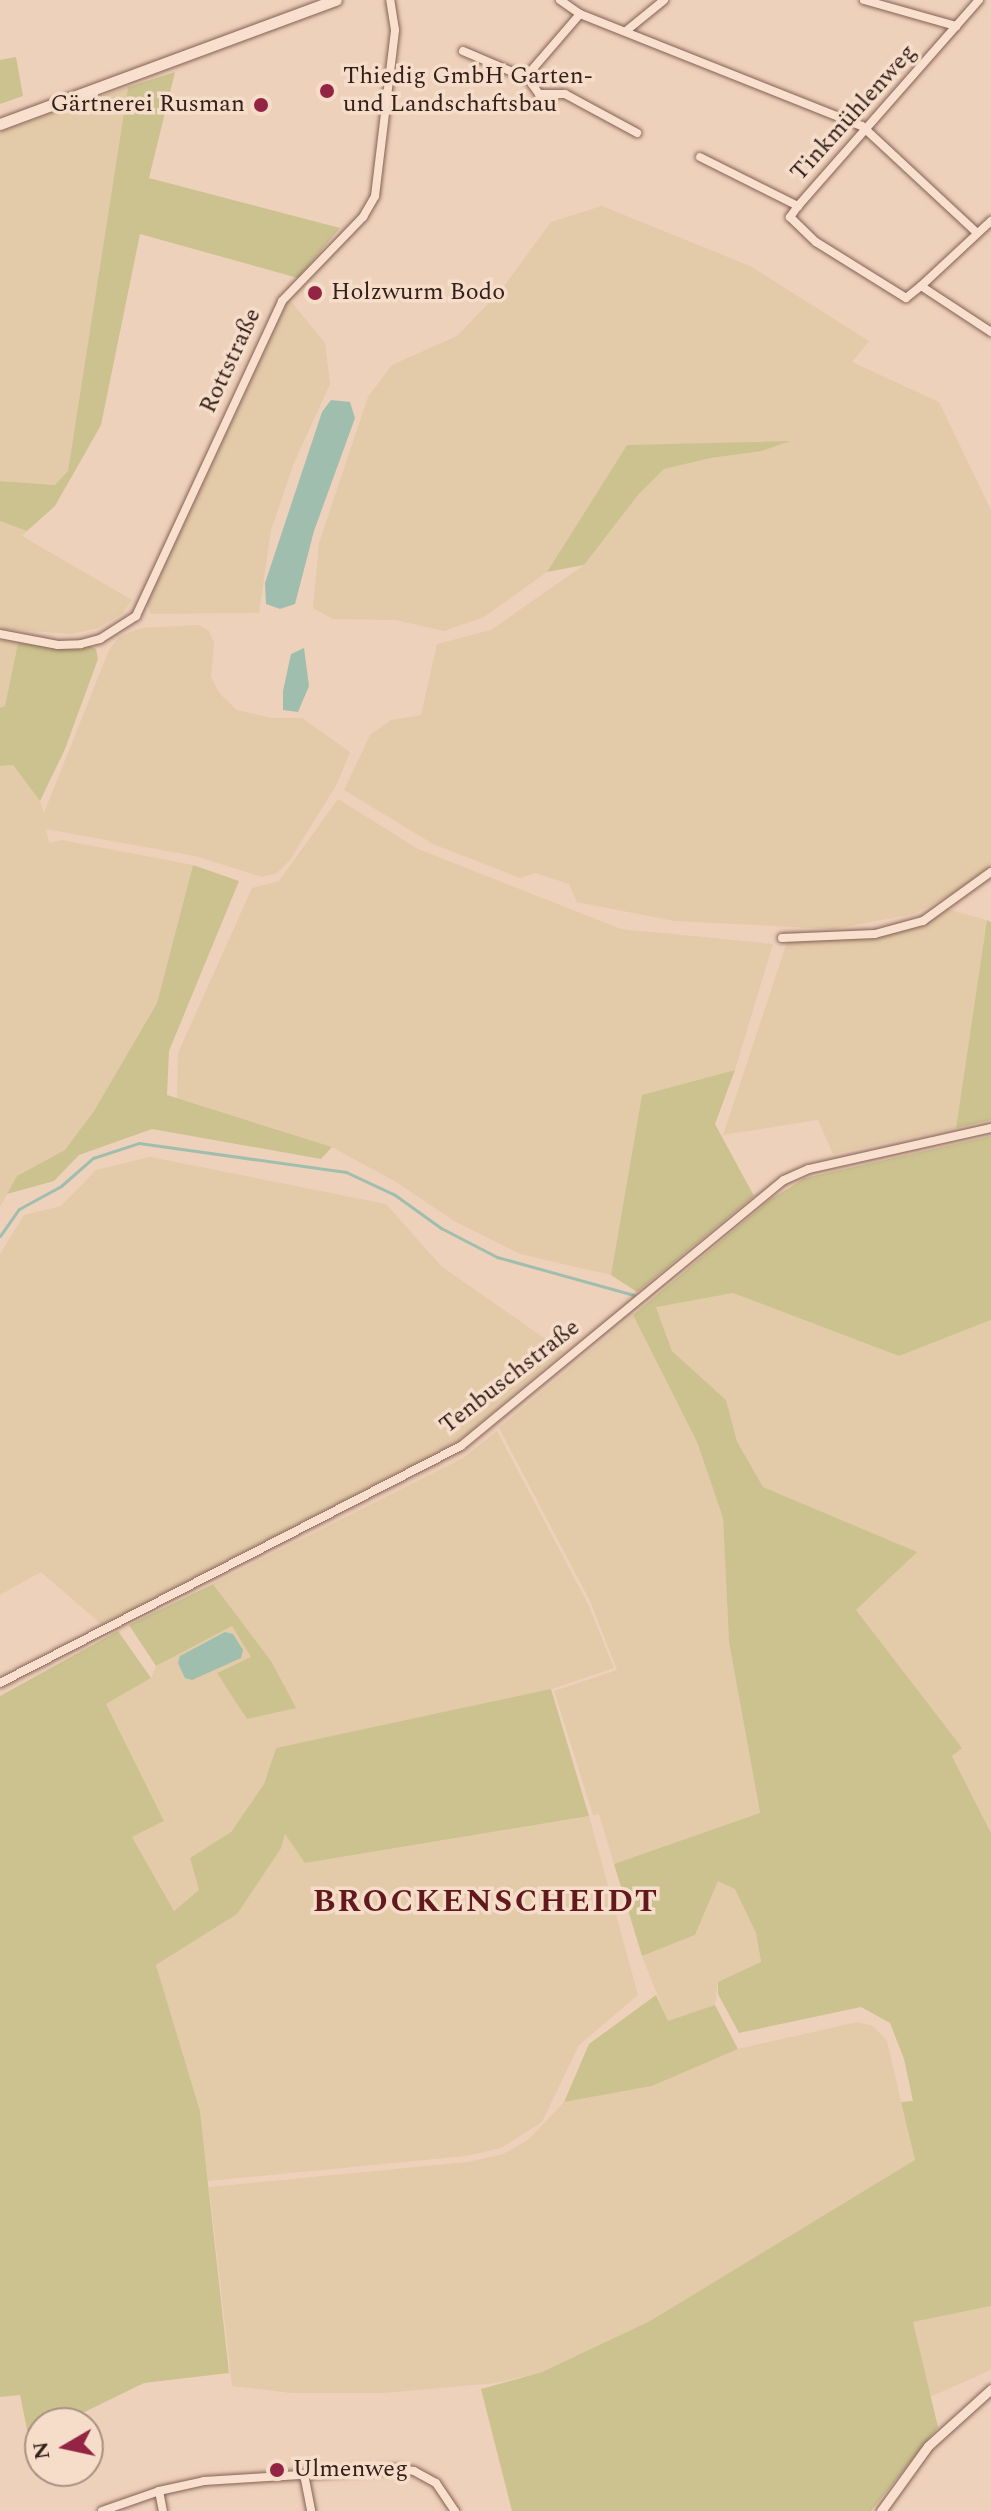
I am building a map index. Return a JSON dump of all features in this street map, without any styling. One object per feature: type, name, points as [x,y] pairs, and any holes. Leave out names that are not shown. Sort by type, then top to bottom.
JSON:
[{"type":"main road","points":[[0,124],[336,0]]},
{"type":"street","name":"Rottstraße","points":[[0,634],[58,645],[81,644],[100,639],[136,616],[282,301],[363,217],[375,196],[395,30],[390,0]]},
{"type":"street","points":[[560,0],[580,14],[867,130],[977,233]]},
{"type":"street","points":[[626,31],[664,0]]},
{"type":"street","points":[[864,0],[956,26]]},
{"type":"street","name":"Tinkmühlenweg","points":[[700,157],[798,206],[979,0]]},
{"type":"street","points":[[529,79],[530,72],[580,14]]},
{"type":"street","points":[[463,51],[529,79],[539,94],[565,94],[637,133]]},
{"type":"street","points":[[798,206],[790,217],[816,242],[906,298],[991,221]]},
{"type":"street","points":[[921,286],[991,332]]},
{"type":"street","points":[[782,938],[875,934],[923,921],[991,872]]},
{"type":"street","name":"Tenbuschstraße","points":[[0,1683],[461,1446],[784,1180],[809,1169],[991,1128]]},
{"type":"street","points":[[881,2511],[928,2446],[991,2389]]},
{"type":"street","points":[[102,2511],[159,2491],[204,2481],[414,2471],[436,2483],[455,2511]]},
{"type":"street","points":[[304,2474],[311,2511]]},
{"type":"street","points":[[159,2491],[163,2511]]},
{"type":"shaded area","points":[[16,57],[23,96],[0,104],[0,60]]},
{"type":"shaded area","points":[[175,72],[149,178],[340,228],[298,278],[140,234],[101,425],[55,506],[27,531],[0,521],[0,481],[55,485],[68,471],[128,87]]},
{"type":"shaded area","points":[[128,87],[68,471],[55,485],[0,481],[0,132]]},
{"type":"shaded area","points":[[602,206],[750,266],[869,341],[852,362],[939,402],[991,510],[991,866],[959,890],[914,914],[833,929],[674,921],[577,902],[569,884],[536,873],[520,878],[433,844],[344,790],[370,735],[391,720],[421,715],[437,644],[491,630],[584,565],[638,495],[664,469],[762,451],[786,443],[627,445],[547,572],[484,617],[444,631],[395,620],[333,619],[313,608],[319,543],[368,397],[392,365],[457,336],[502,289],[551,222]]},
{"type":"shaded area","points":[[289,299],[325,343],[330,384],[294,463],[271,530],[259,613],[151,614],[147,605]]},
{"type":"shaded area","points":[[331,400],[350,402],[355,418],[314,531],[295,604],[280,609],[266,604],[265,583],[322,412]]},
{"type":"shaded area","points":[[791,441],[762,451],[664,469],[638,495],[584,565],[547,572],[627,445]]},
{"type":"shaded area","points":[[0,521],[27,531],[22,536],[132,600],[122,614],[98,628],[72,634],[0,629]]},
{"type":"shaded area","points":[[199,625],[209,631],[214,643],[211,677],[220,694],[237,710],[271,718],[302,718],[350,752],[337,784],[290,860],[277,873],[262,877],[195,856],[46,829],[49,843],[61,840],[193,865],[157,1003],[94,1111],[65,1151],[17,1176],[0,1207],[0,766],[13,765],[40,801],[44,813],[109,650],[119,637],[141,628]]},
{"type":"shaded area","points":[[0,640],[18,643],[5,706],[0,708]]},
{"type":"shaded area","points":[[18,643],[61,649],[90,646],[96,649],[98,659],[65,749],[40,801],[13,765],[0,766],[0,708],[5,706]]},
{"type":"shaded area","points":[[304,648],[309,686],[298,712],[283,710],[283,691],[291,654]]},
{"type":"shaded area","points":[[338,799],[418,849],[621,929],[773,944],[735,1070],[642,1095],[611,1275],[520,1254],[454,1221],[396,1182],[332,1147],[177,1098],[178,1053],[252,888],[279,881]]},
{"type":"shaded area","points":[[193,865],[239,881],[169,1051],[167,1095],[332,1147],[321,1159],[152,1129],[79,1155],[54,1181],[7,1194],[17,1176],[65,1150],[94,1111],[157,1003]]},
{"type":"shaded area","points":[[947,909],[987,920],[956,1128],[833,1154],[818,1120],[723,1135],[787,942],[875,937],[924,923]]},
{"type":"shaded area","points":[[987,920],[991,922],[991,1120],[956,1128]]},
{"type":"shaded area","points":[[735,1070],[715,1124],[754,1196],[637,1292],[611,1275],[642,1095]]},
{"type":"shaded area","points":[[991,1136],[991,1320],[899,1356],[733,1293],[656,1307],[672,1351],[726,1400],[737,1441],[763,1487],[917,1552],[856,1610],[962,1748],[952,1756],[991,1833],[991,2306],[913,2322],[938,2427],[871,2511],[512,2511],[481,2389],[542,2372],[650,2321],[915,2160],[901,2102],[913,2101],[904,2059],[890,2023],[861,2007],[739,2033],[718,1994],[718,1982],[761,1962],[756,1933],[735,1889],[718,1881],[695,1935],[642,1956],[614,1864],[760,1813],[729,1642],[723,1518],[697,1442],[633,1315],[771,1199],[805,1178]]},
{"type":"shaded area","points":[[150,1157],[386,1204],[441,1266],[564,1352],[457,1442],[102,1625],[41,1572],[0,1595],[0,1254],[24,1215],[61,1206],[96,1170]]},
{"type":"shaded area","points":[[733,1293],[899,1356],[991,1320],[991,1833],[952,1755],[961,1748],[856,1610],[916,1552],[763,1487],[737,1440],[726,1400],[672,1351],[656,1306]]},
{"type":"shaded area","points":[[633,1315],[697,1442],[723,1518],[729,1642],[760,1814],[614,1864],[599,1814],[593,1815],[554,1691],[617,1670],[590,1601],[499,1428]]},
{"type":"shaded area","points":[[497,1431],[588,1604],[614,1668],[534,1695],[276,1748],[264,1784],[231,1832],[190,1858],[199,1890],[174,1911],[132,1837],[164,1821],[106,1704],[151,1678],[156,1666],[232,1625],[251,1657],[218,1672],[295,1708],[271,1661],[213,1584],[463,1458]]},
{"type":"shaded area","points":[[213,1584],[271,1661],[296,1708],[247,1719],[217,1673],[251,1657],[232,1626],[156,1666],[129,1625]]},
{"type":"shaded area","points":[[118,1631],[151,1678],[106,1704],[164,1821],[132,1837],[174,1911],[199,1890],[190,1858],[231,1832],[264,1784],[276,1748],[551,1689],[589,1816],[305,1863],[285,1834],[281,1848],[237,1914],[156,1965],[200,2111],[229,2373],[144,2383],[95,2407],[24,2407],[24,2415],[20,2395],[0,2397],[0,1696]]},
{"type":"shaded area","points":[[225,1632],[233,1634],[243,1650],[241,1658],[192,1680],[185,1678],[178,1663],[180,1656]]},
{"type":"shaded area","points":[[589,1816],[638,1995],[579,2045],[542,2122],[501,2148],[466,2156],[208,2181],[200,2111],[156,1965],[237,1914],[285,1833],[305,1863]]},
{"type":"shaded area","points":[[718,1881],[736,1889],[756,1933],[761,1963],[718,1982],[715,2005],[668,2022],[642,1956],[695,1935]]},
{"type":"shaded area","points":[[656,1995],[668,2021],[715,2005],[738,2049],[652,2086],[564,2102],[589,2044]]},
{"type":"shaded area","points":[[857,2022],[873,2026],[887,2041],[915,2161],[650,2321],[542,2372],[496,2383],[384,2393],[291,2393],[232,2386],[209,2187],[468,2162],[503,2154],[528,2140],[564,2102],[652,2086],[738,2049]]},
{"type":"shaded area","points":[[991,2306],[991,2370],[930,2397],[913,2322]]},
{"type":"waterway","points":[[0,1236],[19,1209],[61,1186],[93,1158],[139,1143],[346,1172],[395,1195],[441,1228],[497,1257],[634,1295]]},
{"type":"place","name":"Thiedig GmbH Garten- und Landschaftsbau","points":[[327,91]]},
{"type":"place","name":"Gärtnerei Rusman","points":[[261,105]]},
{"type":"place","name":"Holzwurm Bodo","points":[[315,293]]},
{"type":"place","name":"Ulmenweg","points":[[277,2470]]},
{"type":"district","name":"BROCKENSCHEIDT","points":[[486,1902]]}]
